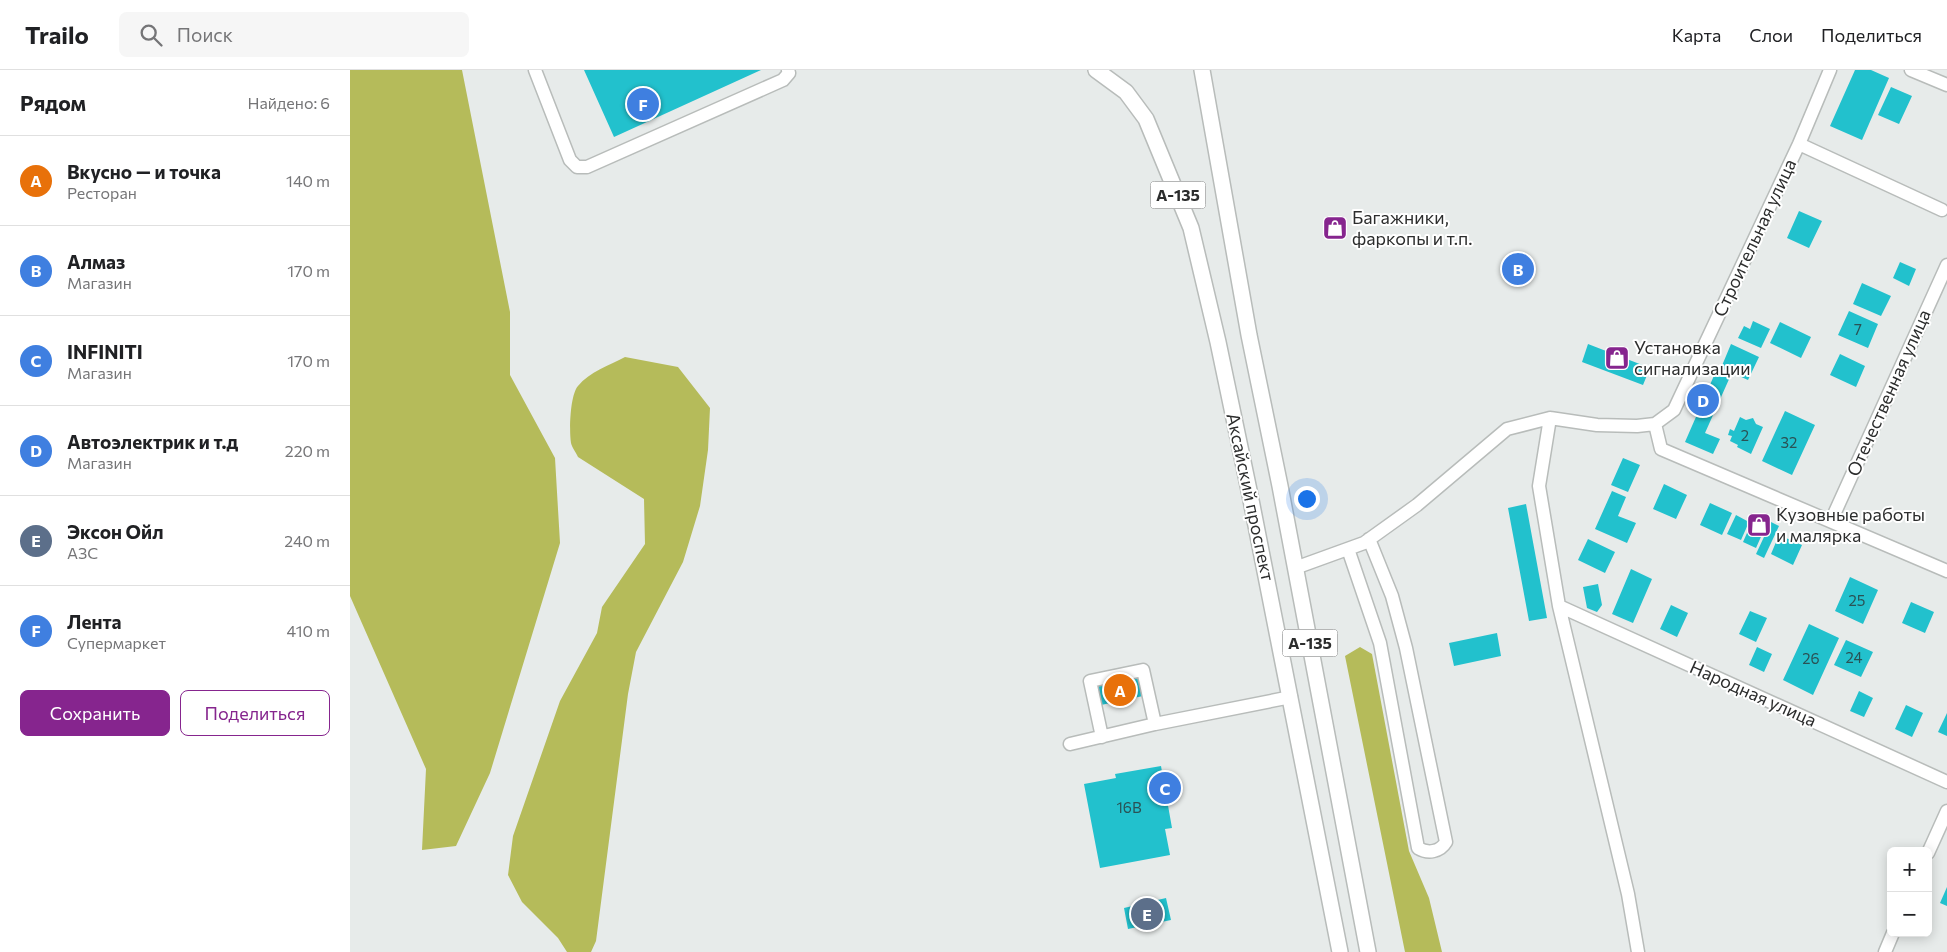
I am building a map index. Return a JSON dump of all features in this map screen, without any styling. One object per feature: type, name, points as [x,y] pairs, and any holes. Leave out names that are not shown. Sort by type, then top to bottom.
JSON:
[{"type":"main road","name":"Аксайский проспект","points":[[1096,70],[1126,92],[1146,119],[1191,228],[1218,342],[1291,697],[1340,952]]},
{"type":"main road","name":"Аксайский проспект","points":[[1202,70],[1249,334],[1368,952]]},
{"type":"street","points":[[535,70],[570,160],[577,167],[587,167],[783,80],[789,73],[788,70]]},
{"type":"street","name":"Строительная улица","points":[[1655,424],[1674,410],[1799,144],[1830,70]]},
{"type":"street","points":[[1911,70],[1947,85]]},
{"type":"street","points":[[1799,144],[1942,210]]},
{"type":"street","name":"Отечественная улица","points":[[1831,522],[1947,265]]},
{"type":"street","points":[[1295,568],[1348,549],[1369,539],[1417,505],[1507,429],[1550,418],[1597,425],[1637,426],[1655,424],[1661,449],[1947,571]]},
{"type":"street","points":[[1550,418],[1539,486],[1559,606],[1628,894],[1638,952]]},
{"type":"street","points":[[1348,549],[1380,643],[1418,848],[1423,851],[1433,851],[1443,847],[1446,842],[1406,648],[1392,596],[1369,539]]},
{"type":"street","name":"Народная улица","points":[[1559,606],[1947,782]]},
{"type":"street","points":[[1102,737],[1090,682],[1143,670],[1155,724]]},
{"type":"street","points":[[1070,744],[1155,724],[1291,697]]},
{"type":"street","points":[[1931,847],[1947,811]]},
{"type":"street","points":[[1885,952],[1891,937]]},
{"type":"green space","points":[[350,70],[462,70],[510,312],[510,375],[555,458],[560,543],[490,773],[456,846],[422,850],[426,769],[350,596]]},
{"type":"green space","points":[[625,357],[678,367],[710,408],[708,450],[700,506],[683,562],[636,652],[628,694],[596,941],[591,952],[567,952],[558,938],[522,902],[508,875],[513,836],[560,701],[597,633],[602,607],[645,544],[644,499],[578,457],[570,437],[573,397],[578,386],[594,373]]},
{"type":"green space","points":[[1360,647],[1372,654],[1409,851],[1429,898],[1442,952],[1405,952],[1345,656]]},
{"type":"building","points":[[584,70],[761,70],[614,137]]},
{"type":"building","points":[[1855,70],[1871,70],[1889,78],[1862,140],[1830,126]]},
{"type":"building","points":[[1891,87],[1912,96],[1899,124],[1878,115]]},
{"type":"building","points":[[1799,211],[1822,221],[1809,248],[1787,238]]},
{"type":"building","points":[[1900,262],[1916,269],[1909,286],[1893,278]]},
{"type":"building","points":[[1862,283],[1891,296],[1881,316],[1853,304]]},
{"type":"building","points":[[1849,311],[1878,324],[1868,348],[1838,335]]},
{"type":"building","points":[[1753,321],[1770,329],[1761,348],[1738,338],[1744,326],[1750,329]]},
{"type":"building","points":[[1780,322],[1811,337],[1801,358],[1770,343]]},
{"type":"building","points":[[1588,344],[1650,368],[1643,385],[1582,362]]},
{"type":"building","points":[[1731,344],[1759,357],[1748,380],[1721,368]]},
{"type":"building","points":[[1840,354],[1865,366],[1856,387],[1830,375]]},
{"type":"building","points":[[1716,371],[1730,377],[1705,433],[1720,439],[1713,454],[1685,442]]},
{"type":"building","points":[[1785,411],[1815,425],[1792,475],[1762,461]]},
{"type":"building","points":[[1740,417],[1746,420],[1753,418],[1756,424],[1763,427],[1751,454],[1737,447],[1738,445],[1730,441],[1732,436],[1728,435],[1730,429],[1734,431]]},
{"type":"building","points":[[1623,458],[1640,465],[1628,492],[1611,485]]},
{"type":"building","points":[[1664,484],[1687,495],[1676,519],[1653,509]]},
{"type":"building","points":[[1612,491],[1626,497],[1618,516],[1636,523],[1627,543],[1595,529]]},
{"type":"building","points":[[1710,503],[1732,513],[1722,535],[1700,525]]},
{"type":"building","points":[[1526,504],[1547,618],[1529,621],[1508,508]]},
{"type":"building","points":[[1736,515],[1749,522],[1741,540],[1727,534]]},
{"type":"building","points":[[1755,515],[1768,521],[1756,548],[1743,542]]},
{"type":"building","points":[[1771,522],[1779,526],[1764,558],[1756,554]]},
{"type":"building","points":[[1779,535],[1802,545],[1793,565],[1771,554]]},
{"type":"building","points":[[1588,539],[1615,552],[1605,573],[1578,560]]},
{"type":"building","points":[[1631,569],[1652,579],[1633,623],[1612,614]]},
{"type":"building","points":[[1850,577],[1878,590],[1863,624],[1835,611]]},
{"type":"building","points":[[1598,584],[1602,605],[1597,612],[1587,608],[1583,587]]},
{"type":"building","points":[[1911,602],[1934,612],[1925,633],[1902,623]]},
{"type":"building","points":[[1671,605],[1688,613],[1677,637],[1660,629]]},
{"type":"building","points":[[1750,611],[1767,618],[1756,642],[1739,634]]},
{"type":"building","points":[[1809,624],[1839,638],[1813,695],[1783,680]]},
{"type":"building","points":[[1497,633],[1501,656],[1454,666],[1449,643]]},
{"type":"building","points":[[1846,640],[1873,652],[1861,677],[1834,665]]},
{"type":"building","points":[[1757,647],[1772,654],[1764,672],[1749,665]]},
{"type":"building","points":[[1138,672],[1143,696],[1101,705],[1096,680]]},
{"type":"building","points":[[1859,691],[1873,698],[1864,717],[1850,711]]},
{"type":"building","points":[[1906,705],[1923,713],[1912,737],[1895,729]]},
{"type":"building","points":[[1947,713],[1947,736],[1938,732]]},
{"type":"building","points":[[1161,766],[1172,828],[1165,829],[1170,855],[1100,868],[1084,784],[1116,778],[1115,774]]},
{"type":"building","points":[[1947,887],[1947,906],[1940,903]]},
{"type":"building","points":[[1166,898],[1171,920],[1128,929],[1124,908]]},
{"type":"place","name":"Лента","points":[[643,104]]},
{"type":"place","name":"Багажники, фаркопы и т.п.","points":[[1335,228]]},
{"type":"place","name":"Алмаз","points":[[1518,269]]},
{"type":"place","name":"Установка сигнализации","points":[[1617,358]]},
{"type":"place","name":"Автоэлектрик и т.д","points":[[1703,400]]},
{"type":"place","name":"Кузовные работы и малярка","points":[[1759,525]]},
{"type":"place","name":"Вкусно — и точка","points":[[1120,690]]},
{"type":"place","name":"INFINITI","points":[[1165,788]]},
{"type":"place","name":"Эксон Ойл","points":[[1147,914]]}]
